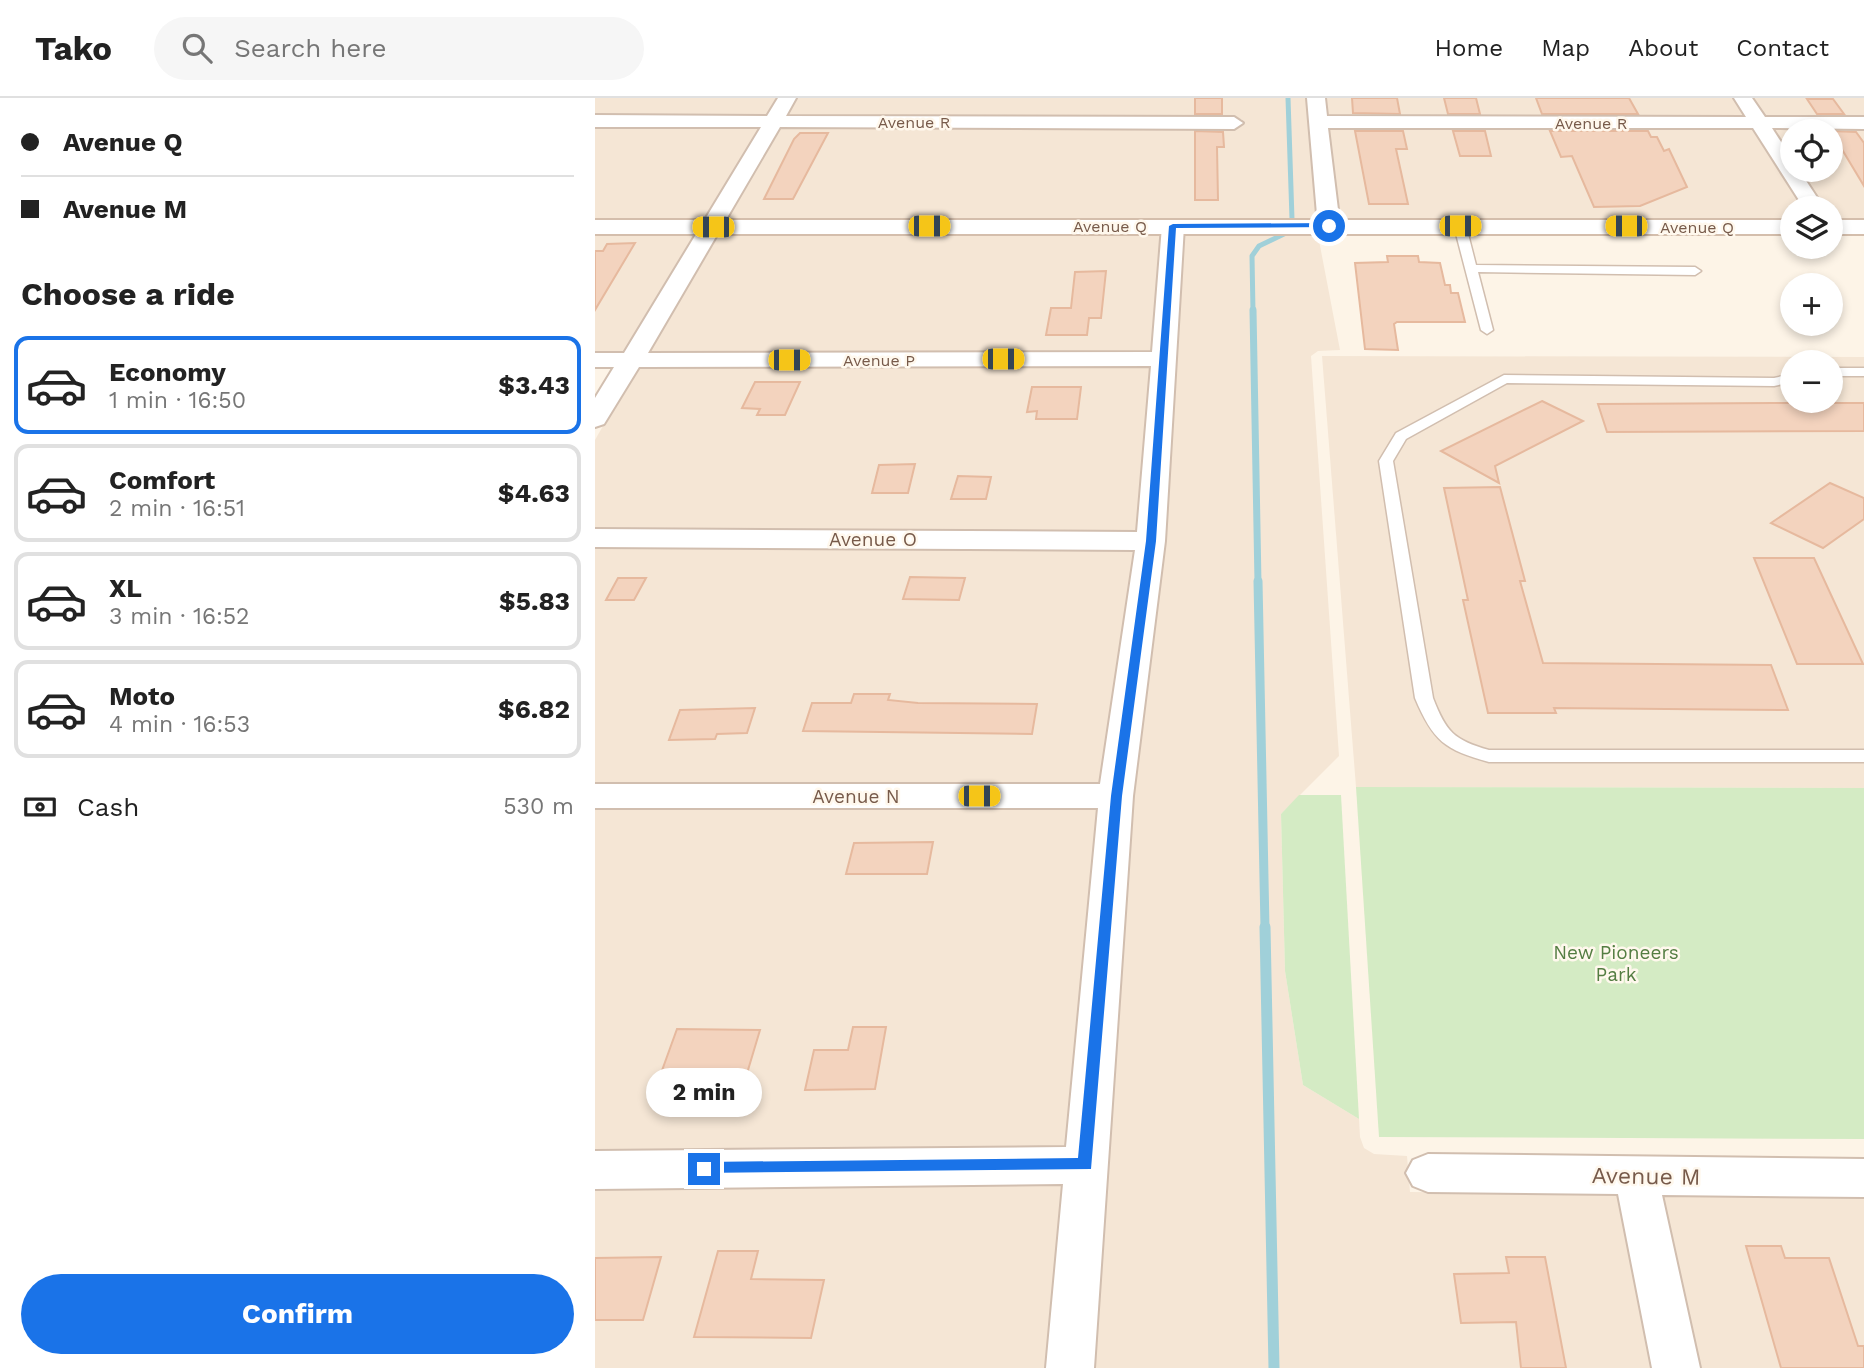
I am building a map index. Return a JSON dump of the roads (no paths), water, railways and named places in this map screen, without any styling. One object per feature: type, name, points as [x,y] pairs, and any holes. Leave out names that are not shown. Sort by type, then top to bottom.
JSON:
[{"type":"street","points":[[595,419],[713,227],[787,98]]},
{"type":"street","points":[[1316,98],[1329,226]]},
{"type":"street","points":[[1743,98],[1806,196]]},
{"type":"street","name":"Avenue R","points":[[595,121],[1234,123]]},
{"type":"street","name":"Avenue R","points":[[1318,122],[1864,123]]},
{"type":"street","points":[[1070,1368],[1117,796],[1151,541],[1173,226]]},
{"type":"street","name":"Avenue Q","points":[[595,227],[1780,227]]},
{"type":"street","points":[[1843,227],[1864,227]]},
{"type":"street","name":"Avenue P","points":[[595,360],[1163,359]]},
{"type":"street","name":"Avenue O","points":[[595,538],[1151,541]]},
{"type":"street","name":"Avenue N","points":[[595,796],[1117,796]]},
{"type":"street","points":[[595,1170],[1085,1164]]},
{"type":"street","name":"Avenue M","points":[[1428,1173],[1864,1178]]},
{"type":"street","points":[[1636,1176],[1676,1368]]},
{"type":"lane","points":[[1460,226],[1487,330]]},
{"type":"lane","points":[[1471,268],[1695,271]]},
{"type":"lane","points":[[1843,372],[1864,372]]},
{"type":"lane","points":[[1780,381],[1504,379],[1401,436],[1386,461],[1423,698],[1435,727],[1450,744],[1489,756],[1864,755]]},
{"type":"waterway","points":[[1288,98],[1292,219]]},
{"type":"waterway","points":[[1253,312],[1252,256],[1259,246],[1286,233]]},
{"type":"waterway","points":[[1253,310],[1258,583]]},
{"type":"waterway","points":[[1258,581],[1265,928]]},
{"type":"waterway","points":[[1265,927],[1274,1368]]},
{"type":"park label","name":"New Pioneers Park","points":[[1616,963]]}]
